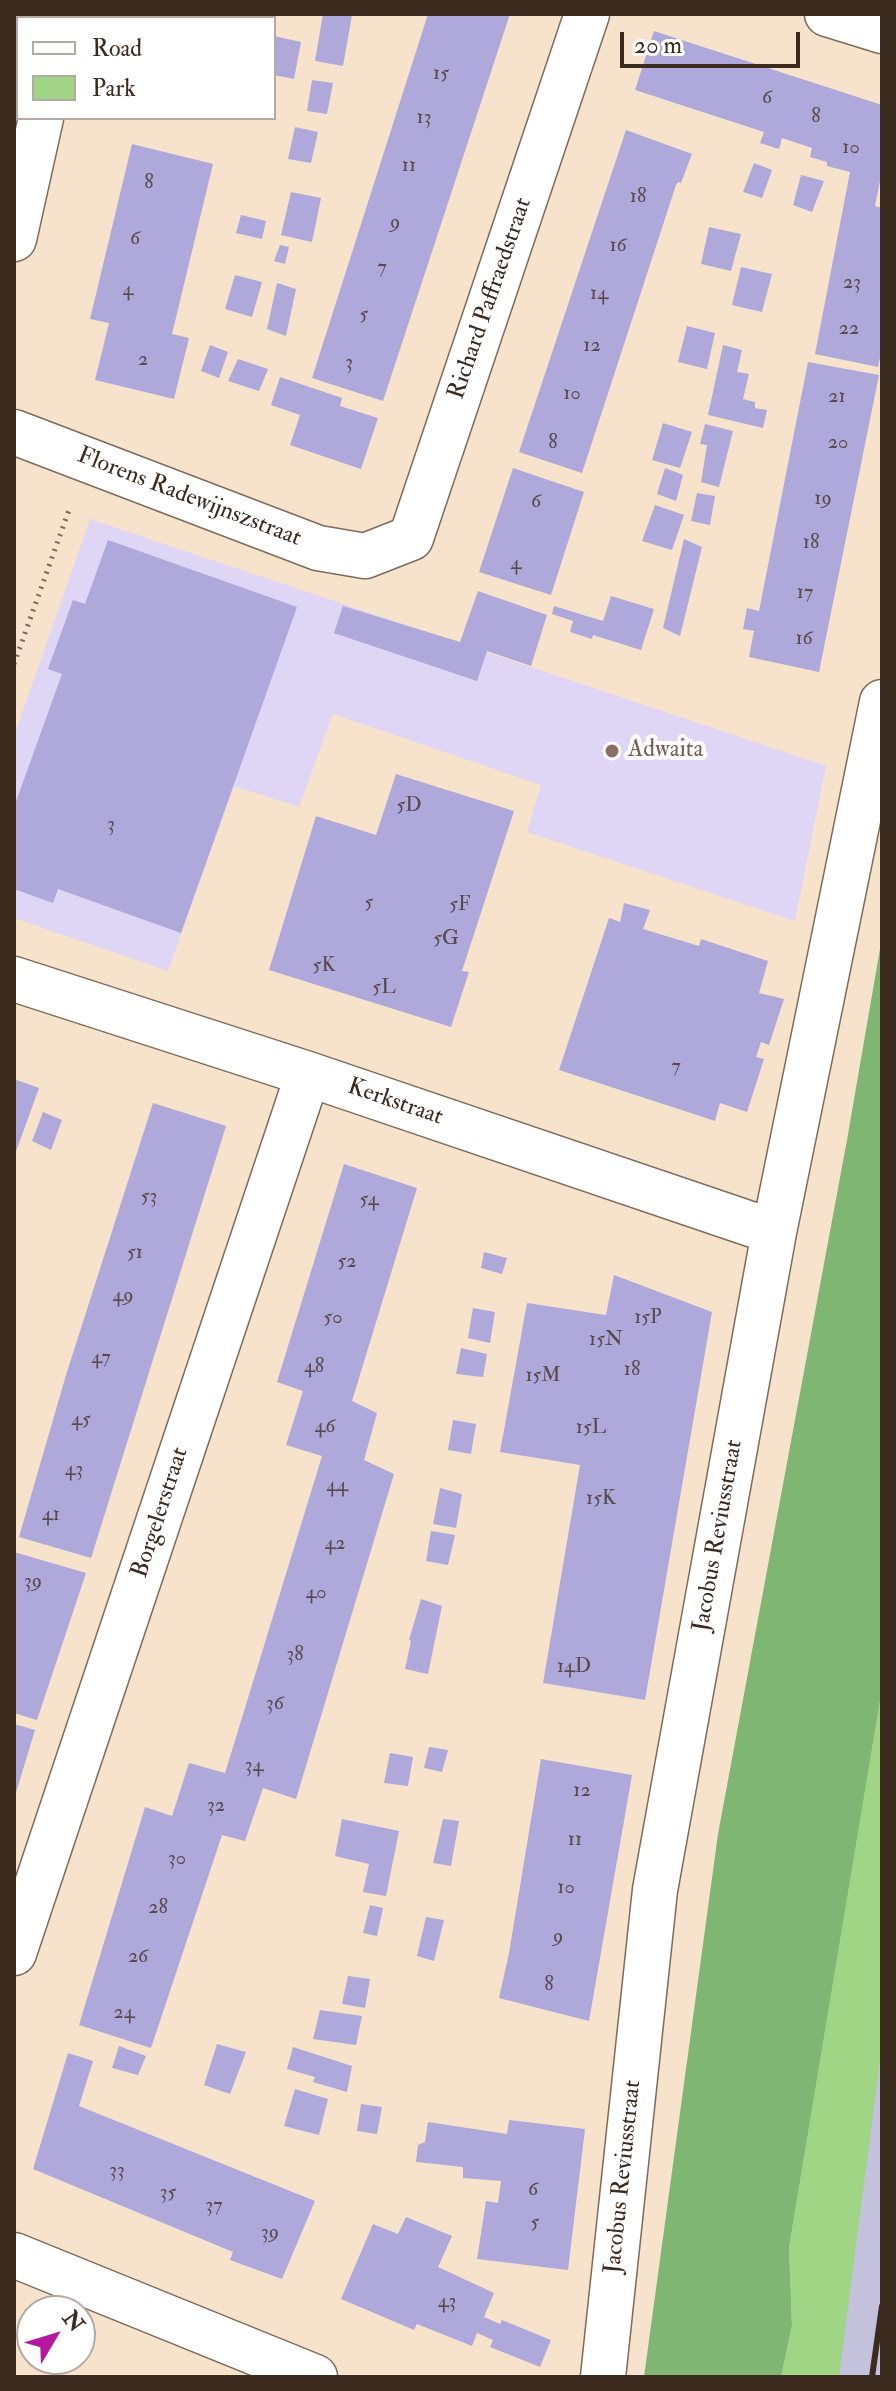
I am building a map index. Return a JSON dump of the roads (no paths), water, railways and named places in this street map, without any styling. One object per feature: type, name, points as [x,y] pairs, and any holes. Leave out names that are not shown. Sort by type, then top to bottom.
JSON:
[{"type":"street","name":"Richard Paffraedstraat","points":[[365,556],[411,538],[587,14]]},
{"type":"street","points":[[827,14],[882,31]]},
{"type":"street","points":[[14,239],[41,120]]},
{"type":"street","name":"Florens Radewijnszstraat","points":[[14,432],[318,548],[365,556]]},
{"type":"street","name":"Jacobus Reviusstraat","points":[[603,2377],[655,1890],[774,1232],[882,702]]},
{"type":"street","name":"Kerkstraat","points":[[14,979],[308,1074],[774,1232]]},
{"type":"street","name":"Borgelerstraat","points":[[14,1953],[308,1074]]},
{"type":"street","points":[[14,2255],[315,2377]]},
{"type":"railway","points":[[872,2377],[882,2306]]},
{"type":"place","name":"Adwaita","points":[[612,751]]}]
